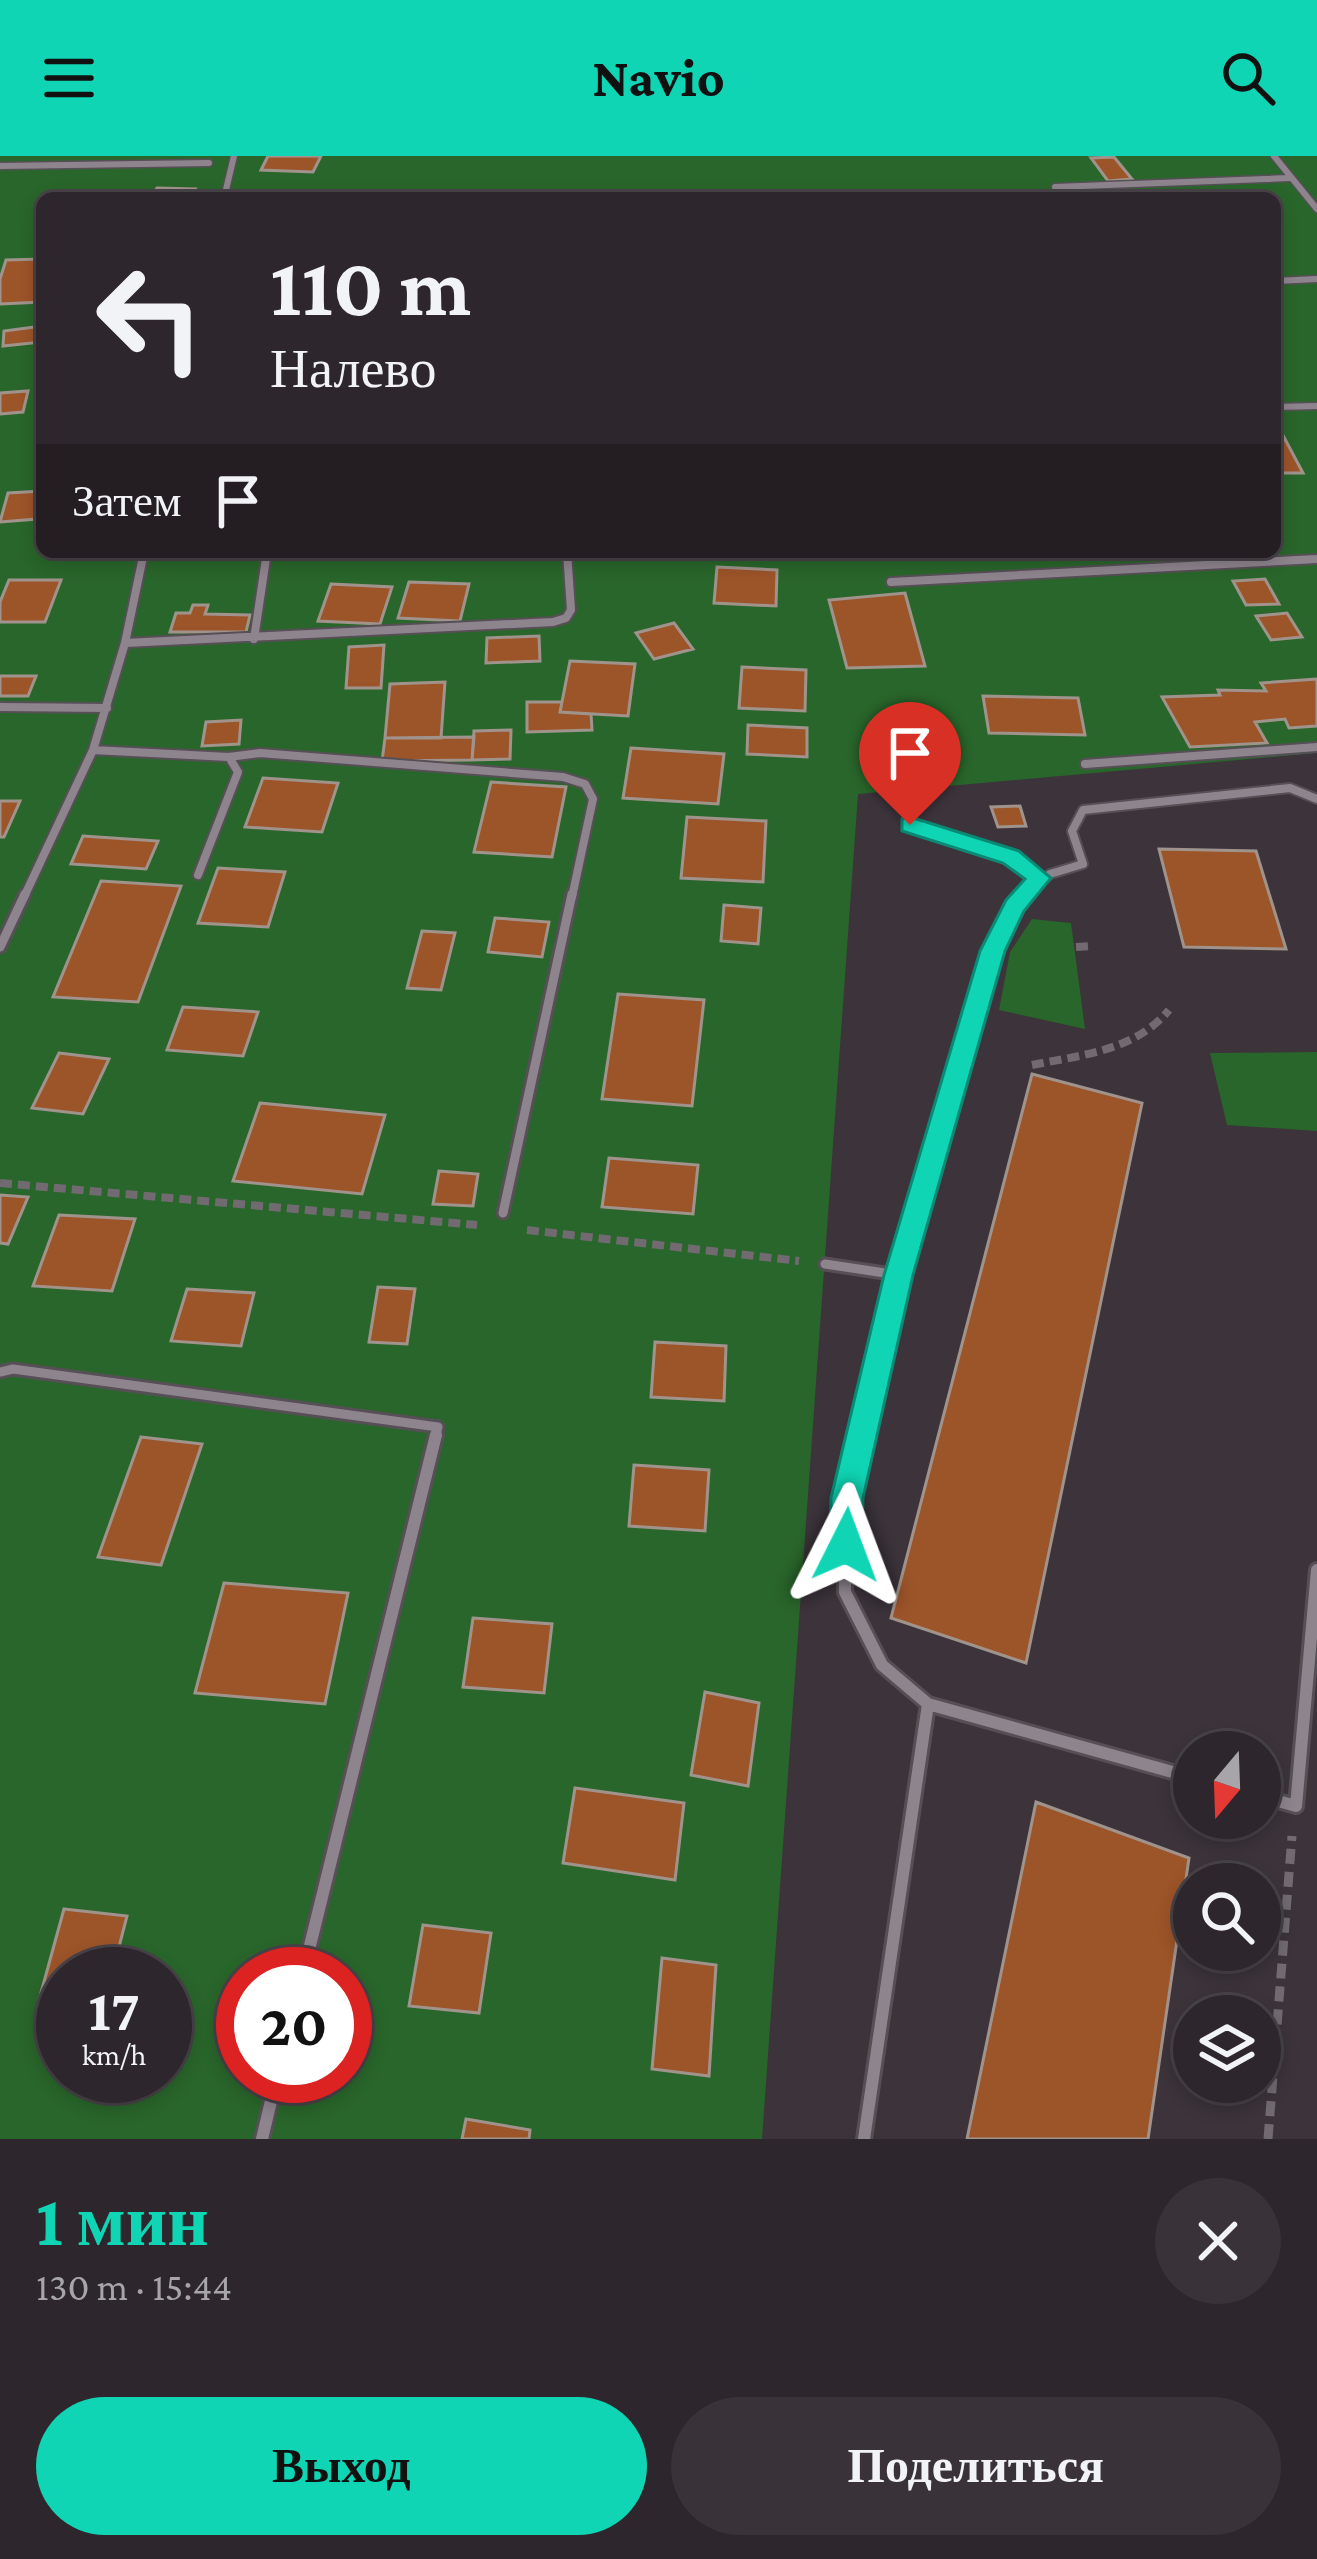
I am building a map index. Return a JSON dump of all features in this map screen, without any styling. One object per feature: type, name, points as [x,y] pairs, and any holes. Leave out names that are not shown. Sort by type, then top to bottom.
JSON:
[{"type":"lane","points":[[225,192],[234,156]]},
{"type":"lane","points":[[1274,156],[1317,209]]},
{"type":"lane","points":[[0,166],[209,163]]},
{"type":"lane","points":[[1055,188],[1289,178]]},
{"type":"lane","points":[[1281,281],[1317,279]]},
{"type":"lane","points":[[1281,407],[1317,406]]},
{"type":"lane","points":[[0,947],[93,750],[125,644],[143,558]]},
{"type":"lane","points":[[254,639],[266,558]]},
{"type":"lane","points":[[125,644],[554,622],[566,618],[571,610],[567,558]]},
{"type":"lane","points":[[892,582],[1317,559]]},
{"type":"lane","points":[[0,707],[106,708]]},
{"type":"lane","points":[[1085,764],[1317,747]]},
{"type":"lane","points":[[93,750],[229,757],[260,753],[562,778],[585,784],[593,799],[503,1213]]},
{"type":"lane","points":[[198,875],[238,772],[229,757]]},
{"type":"lane","points":[[1173,1772],[928,1704],[882,1665],[845,1592],[847,1498],[898,1275],[992,951],[1015,906],[1057,866],[1083,863],[1072,832],[1084,810],[1289,788],[1317,799]]},
{"type":"lane","points":[[910,825],[1011,857],[1040,878]]},
{"type":"lane","points":[[825,1264],[898,1275]]},
{"type":"lane","points":[[0,1372],[14,1370],[438,1427],[310,1947]]},
{"type":"lane","points":[[1281,1802],[1296,1806],[1317,1570]]},
{"type":"lane","points":[[864,2139],[928,1704]]},
{"type":"lane","points":[[262,2139],[271,2103]]},
{"type":"path","points":[[1076,946],[1090,946]]},
{"type":"path","points":[[1032,1065],[1114,1046],[1159,1026],[1169,1010]]},
{"type":"path","points":[[0,1183],[500,1227]]},
{"type":"path","points":[[523,1229],[825,1264]]},
{"type":"path","points":[[1268,2139],[1296,1806]]},
{"type":"green space","points":[[0,156],[1317,156],[1317,753],[858,794],[762,2139],[0,2139]]},
{"type":"green space","points":[[1032,919],[1071,923],[1085,1029],[999,1010],[1010,952]]},
{"type":"green space","points":[[1317,1052],[1317,1131],[1227,1125],[1210,1053]]},
{"type":"building","points":[[268,156],[321,156],[313,172],[261,170]]},
{"type":"building","points":[[1114,157],[1132,179],[1108,181],[1091,158]]},
{"type":"building","points":[[157,188],[195,189],[193,192],[155,192]]},
{"type":"building","points":[[36,259],[36,302],[0,304],[6,260]]},
{"type":"building","points":[[36,327],[36,343],[3,346],[4,331]]},
{"type":"building","points":[[28,391],[23,412],[0,414],[0,393]]},
{"type":"building","points":[[1281,432],[1303,473],[1281,473]]},
{"type":"building","points":[[36,491],[36,519],[0,522],[8,493]]},
{"type":"building","points":[[717,567],[777,570],[776,606],[714,603]]},
{"type":"building","points":[[1265,579],[1279,604],[1246,605],[1233,581]]},
{"type":"building","points":[[9,580],[61,580],[45,622],[0,622],[0,602]]},
{"type":"building","points":[[409,582],[469,584],[460,621],[398,618]]},
{"type":"building","points":[[331,584],[392,587],[380,624],[318,621]]},
{"type":"building","points":[[905,593],[925,666],[847,668],[829,600]]},
{"type":"building","points":[[193,605],[208,605],[205,614],[250,615],[246,632],[170,632],[176,613],[190,613]]},
{"type":"building","points":[[1287,613],[1302,637],[1271,640],[1256,616]]},
{"type":"building","points":[[674,623],[693,649],[654,659],[636,633]]},
{"type":"building","points":[[539,636],[540,661],[486,663],[487,638]]},
{"type":"building","points":[[384,645],[381,688],[346,688],[349,647]]},
{"type":"building","points":[[570,661],[635,664],[628,716],[560,712]]},
{"type":"building","points":[[742,667],[806,670],[805,711],[739,708]]},
{"type":"building","points":[[0,676],[36,676],[28,696],[0,696]]},
{"type":"building","points":[[1317,679],[1317,726],[1289,728],[1285,719],[1255,722],[1267,743],[1190,747],[1162,697],[1220,695],[1218,690],[1266,691],[1261,683]]},
{"type":"building","points":[[445,682],[441,738],[385,738],[390,684]]},
{"type":"building","points":[[983,696],[1078,698],[1085,735],[989,733]]},
{"type":"building","points":[[527,702],[562,702],[560,712],[591,714],[592,730],[527,732]]},
{"type":"building","points":[[241,720],[239,744],[202,746],[206,722]]},
{"type":"building","points":[[748,725],[807,728],[807,757],[747,754]]},
{"type":"building","points":[[511,730],[510,759],[472,760],[474,731]]},
{"type":"building","points":[[474,737],[472,760],[382,761],[385,738]]},
{"type":"building","points":[[631,748],[724,754],[718,804],[623,798]]},
{"type":"building","points":[[263,778],[338,783],[322,832],[245,827]]},
{"type":"building","points":[[491,782],[566,787],[552,857],[474,852]]},
{"type":"building","points":[[0,801],[20,801],[4,837],[0,837]]},
{"type":"building","points":[[1020,806],[1026,826],[998,827],[991,807]]},
{"type":"building","points":[[687,817],[766,821],[763,882],[681,878]]},
{"type":"building","points":[[83,836],[158,841],[146,869],[71,864]]},
{"type":"building","points":[[1159,849],[1256,851],[1286,949],[1184,947]]},
{"type":"building","points":[[218,868],[285,872],[268,927],[198,923]]},
{"type":"building","points":[[101,881],[181,886],[138,1002],[53,997]]},
{"type":"building","points":[[724,905],[761,908],[758,944],[721,941]]},
{"type":"building","points":[[495,918],[549,922],[542,957],[488,952]]},
{"type":"building","points":[[422,931],[455,933],[441,990],[407,988]]},
{"type":"building","points":[[618,994],[704,1000],[692,1106],[602,1099]]},
{"type":"building","points":[[183,1007],[258,1012],[243,1056],[167,1050]]},
{"type":"building","points":[[59,1053],[109,1059],[83,1114],[32,1108]]},
{"type":"building","points":[[1032,1074],[1142,1103],[1026,1663],[891,1618]]},
{"type":"building","points":[[260,1103],[385,1115],[362,1194],[233,1181]]},
{"type":"building","points":[[609,1158],[698,1165],[693,1214],[602,1207]]},
{"type":"building","points":[[439,1171],[478,1174],[473,1206],[433,1204]]},
{"type":"building","points":[[0,1195],[28,1197],[8,1244],[0,1243]]},
{"type":"building","points":[[59,1215],[135,1219],[112,1291],[33,1286]]},
{"type":"building","points":[[378,1287],[415,1289],[407,1344],[369,1342]]},
{"type":"building","points":[[187,1289],[254,1293],[241,1346],[171,1341]]},
{"type":"building","points":[[655,1342],[726,1346],[724,1401],[651,1397]]},
{"type":"building","points":[[141,1437],[202,1444],[161,1565],[98,1557]]},
{"type":"building","points":[[634,1465],[709,1470],[705,1531],[629,1526]]},
{"type":"building","points":[[224,1583],[348,1593],[325,1704],[195,1693]]},
{"type":"building","points":[[473,1618],[552,1624],[544,1693],[463,1687]]},
{"type":"building","points":[[705,1692],[759,1703],[748,1786],[691,1775]]},
{"type":"building","points":[[575,1788],[684,1803],[675,1880],[563,1863]]},
{"type":"building","points":[[1036,1802],[1189,1858],[1188,1863],[1173,1863],[1173,1968],[1148,2139],[967,2139]]},
{"type":"building","points":[[64,1909],[127,1916],[119,1947],[54,1947]]},
{"type":"building","points":[[423,1925],[491,1933],[479,2013],[409,2006]]},
{"type":"building","points":[[662,1958],[716,1965],[709,2076],[652,2069]]},
{"type":"building","points":[[466,2119],[530,2130],[529,2139],[462,2139]]},
{"type":"route","points":[[846,1545],[847,1498],[898,1275],[992,951],[1015,906],[1040,878],[1011,857],[910,825]]}]
